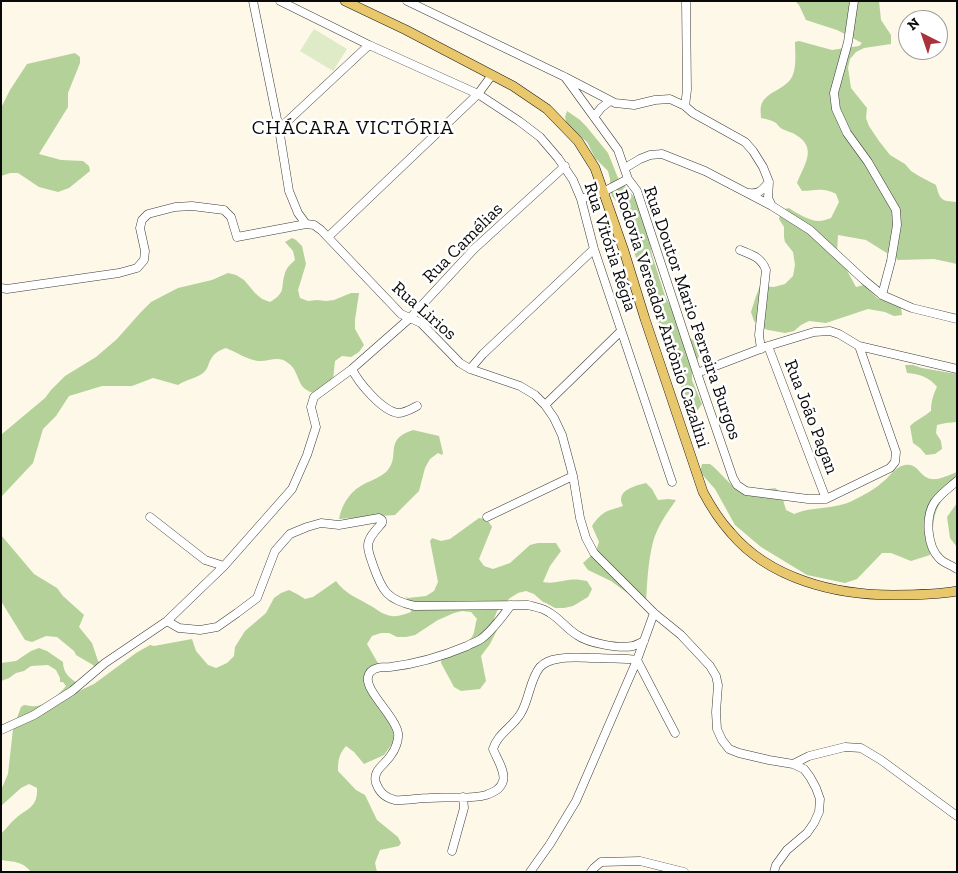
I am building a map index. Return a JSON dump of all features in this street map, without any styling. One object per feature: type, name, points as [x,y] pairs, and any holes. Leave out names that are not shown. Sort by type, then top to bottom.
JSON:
[{"type":"main road","name":"Rodovia Vereador Antônio Cazalini","points":[[345,1],[406,30],[514,86],[547,109],[578,141],[595,168],[703,492],[715,513],[731,534],[761,560],[778,570],[849,593],[925,595],[957,591]]},
{"type":"street","points":[[1,288],[7,289],[110,274],[137,268],[144,260],[145,251],[140,228],[142,220],[148,214],[176,207],[192,206],[224,210],[231,218],[237,237],[306,224],[298,213],[289,191],[279,129],[253,1]]},
{"type":"street","name":"Rua Vitória Régia","points":[[280,1],[369,45],[478,94],[540,137],[565,166],[582,199],[594,249],[672,482]]},
{"type":"street","points":[[407,1],[615,103],[634,105],[670,99],[685,106],[693,113],[745,142],[753,151],[763,167],[769,182],[768,198],[772,206]]},
{"type":"street","points":[[685,106],[687,90],[686,1]]},
{"type":"street","points":[[854,1],[848,42],[834,93],[836,109],[847,133],[868,162],[896,210],[897,225],[891,261],[882,295]]},
{"type":"street","points":[[279,129],[369,45]]},
{"type":"street","points":[[328,237],[478,94],[492,74]]},
{"type":"street","name":"Rua Doutor Mario Ferreira Burgos","points":[[564,77],[618,150],[628,179],[637,191],[733,478],[746,491],[808,499],[826,499]]},
{"type":"street","points":[[594,117],[610,101]]},
{"type":"street","points":[[625,168],[650,154],[662,154],[705,171],[772,206],[810,230],[882,295],[912,308],[957,319]]},
{"type":"street","name":"Rua Camélias","points":[[224,566],[292,489],[307,455],[316,427],[311,407],[314,397],[352,369],[410,318],[474,250],[565,166]]},
{"type":"street","points":[[582,199],[603,192],[628,179]]},
{"type":"street","points":[[746,192],[757,193],[769,182]]},
{"type":"street","name":"Rua Lirios","points":[[306,224],[314,225],[321,230],[401,314],[421,323],[460,363],[470,369],[520,386],[545,404],[562,435],[586,538],[594,553],[654,613],[681,635],[710,666],[716,676],[718,686],[717,729],[722,740],[729,749],[739,753],[793,764]]},
{"type":"street","points":[[470,369],[483,354],[594,249]]},
{"type":"street","name":"Rua João Pagan","points":[[740,250],[759,258],[766,270],[759,335],[826,499]]},
{"type":"street","points":[[545,404],[621,331]]},
{"type":"street","points":[[697,373],[764,347],[814,332],[830,331],[859,346],[957,369]]},
{"type":"street","points":[[826,499],[890,468],[895,462],[896,452],[859,346]]},
{"type":"street","points":[[352,369],[356,378],[379,403],[390,410],[399,413],[417,406]]},
{"type":"street","points":[[487,517],[573,476]]},
{"type":"street","points":[[957,481],[934,504],[929,520],[929,538],[933,551],[941,560],[957,569]]},
{"type":"street","points":[[1,730],[34,715],[72,691],[105,663],[167,621],[224,566],[205,560],[150,517]]},
{"type":"street","points":[[167,621],[179,628],[200,630],[217,627],[256,598],[275,551],[290,534],[307,526],[321,523],[339,525],[379,518],[382,520],[382,523],[370,538],[368,545],[379,581],[393,599],[415,606],[528,605],[550,612],[576,635],[600,644],[632,646],[644,641]]},
{"type":"street","points":[[511,605],[493,628],[479,640],[456,650],[419,661],[376,668],[370,672],[368,678],[369,685],[393,721],[398,734],[396,746],[391,755],[376,773],[376,782],[379,790],[385,796],[394,800],[463,797],[485,795],[498,790],[504,773],[493,749],[500,736],[518,719],[524,708],[535,676],[546,662],[574,657],[637,660]]},
{"type":"street","points":[[530,872],[576,802],[637,660],[654,613]]},
{"type":"street","points":[[637,660],[675,733]]},
{"type":"street","points":[[793,764],[810,756],[845,747],[861,748],[881,760],[957,816]]},
{"type":"street","points":[[774,872],[776,865],[787,850],[807,833],[819,812],[820,799],[810,776],[804,769],[793,764]]},
{"type":"street","points":[[452,851],[464,808],[463,797]]},
{"type":"street","points":[[591,872],[601,862],[640,861],[684,872]]},
{"type":"green space","points":[[795,1],[879,1],[881,20],[891,35],[891,44],[864,48],[856,52],[850,59],[848,68],[851,88],[867,108],[866,118],[869,126],[890,155],[905,164],[911,171],[936,185],[942,199],[957,202],[957,264],[934,259],[898,260],[866,240],[838,235],[837,252],[856,287],[864,285],[877,298],[885,301],[894,301],[901,307],[902,315],[894,316],[885,312],[868,309],[826,323],[809,321],[794,331],[785,333],[760,327],[754,321],[751,312],[760,286],[774,287],[785,284],[793,276],[795,265],[793,252],[785,242],[784,227],[779,219],[781,210],[789,208],[807,218],[820,221],[831,218],[839,202],[836,194],[827,191],[802,191],[797,183],[806,163],[808,151],[806,145],[803,140],[782,129],[776,123],[761,118],[761,106],[766,97],[785,85],[792,77],[795,64],[795,42],[799,41],[832,50],[859,46],[862,43],[837,30],[806,20]]},
{"type":"green space","points":[[314,29],[347,49],[333,71],[300,51]]},
{"type":"green space","points":[[75,53],[80,57],[80,63],[68,93],[68,107],[39,154],[61,160],[83,161],[89,166],[90,171],[69,188],[58,192],[39,187],[18,173],[1,176],[1,108],[10,90],[27,64]]},
{"type":"green space","points":[[567,111],[586,126],[608,153],[618,178],[641,205],[652,255],[665,296],[686,335],[698,347],[699,356],[692,372],[692,380],[702,404],[697,411],[689,410],[685,402],[674,360],[661,337],[658,311],[651,286],[638,263],[628,227],[612,196],[608,171],[595,158],[587,142],[567,125],[565,117]]},
{"type":"green space","points":[[292,238],[302,246],[306,264],[298,290],[300,298],[308,301],[326,301],[351,293],[359,293],[355,329],[364,345],[359,352],[351,357],[342,356],[335,361],[333,380],[319,395],[304,388],[291,365],[281,359],[254,360],[226,348],[214,355],[203,373],[178,385],[153,378],[132,386],[102,386],[69,396],[56,416],[43,429],[33,463],[1,497],[2,434],[45,398],[65,376],[96,357],[117,339],[151,302],[178,288],[212,280],[228,273],[244,280],[262,299],[270,302],[281,292],[286,271],[295,260],[293,251],[285,242]]},
{"type":"green space","points":[[905,365],[957,374],[957,422],[937,425],[936,433],[941,441],[942,449],[935,454],[926,455],[913,443],[910,426],[931,411],[932,399],[937,387],[924,377],[907,373]]},
{"type":"green space","points":[[413,430],[439,436],[443,453],[442,455],[438,453],[430,459],[425,468],[419,491],[395,515],[339,519],[342,508],[348,498],[356,489],[386,472],[393,460],[395,443],[404,434]]},
{"type":"green space","points":[[702,464],[710,464],[734,487],[750,496],[757,491],[775,488],[781,493],[786,510],[794,514],[854,500],[884,481],[896,469],[905,465],[913,466],[924,476],[931,479],[941,478],[957,472],[957,487],[945,497],[938,507],[934,520],[933,545],[930,555],[911,561],[891,553],[882,553],[857,579],[845,583],[807,575],[761,547],[735,525],[715,489],[700,472]]},
{"type":"green space","points":[[646,483],[658,500],[676,500],[666,515],[653,542],[647,580],[646,604],[635,595],[626,592],[611,581],[588,570],[583,563],[596,551],[599,542],[592,526],[599,517],[605,512],[623,506],[621,501],[624,492]]},
{"type":"green space","points":[[957,503],[957,547],[950,538],[947,517]]},
{"type":"green space","points":[[479,518],[487,519],[492,527],[479,559],[484,566],[493,569],[510,563],[530,545],[556,543],[561,551],[550,566],[543,582],[553,583],[582,580],[587,581],[592,589],[588,597],[573,606],[564,608],[555,608],[526,591],[510,598],[497,611],[494,619],[497,630],[481,656],[486,681],[480,689],[461,691],[454,687],[441,663],[442,654],[464,643],[473,635],[477,619],[471,612],[462,611],[454,613],[438,620],[415,635],[397,637],[389,633],[381,633],[372,636],[367,644],[379,665],[374,669],[371,682],[393,726],[394,741],[384,755],[364,764],[346,746],[339,757],[338,771],[356,790],[365,795],[377,820],[398,837],[401,843],[399,846],[380,850],[375,863],[377,872],[31,872],[21,864],[1,860],[1,834],[13,821],[34,804],[37,795],[37,788],[29,784],[21,788],[1,806],[1,790],[8,774],[13,729],[21,707],[24,705],[40,705],[49,701],[66,686],[63,682],[60,682],[56,670],[48,665],[31,666],[1,681],[1,663],[16,661],[39,648],[63,662],[65,672],[76,682],[79,691],[94,684],[150,645],[154,646],[192,639],[196,651],[208,665],[216,668],[227,663],[234,656],[235,647],[245,631],[266,613],[274,598],[289,590],[305,599],[313,597],[336,581],[348,593],[383,613],[399,616],[411,612],[411,603],[405,596],[408,598],[426,596],[434,591],[438,582],[430,541],[432,538],[441,541],[450,539]]},
{"type":"green space","points":[[1,535],[34,574],[57,588],[84,615],[79,627],[92,643],[98,661],[101,663],[95,668],[76,655],[74,651],[57,637],[46,636],[32,642],[25,640],[1,601]]},
{"type":"district","name":"CHÁCARA VICTÓRIA","points":[[353,128]]}]
